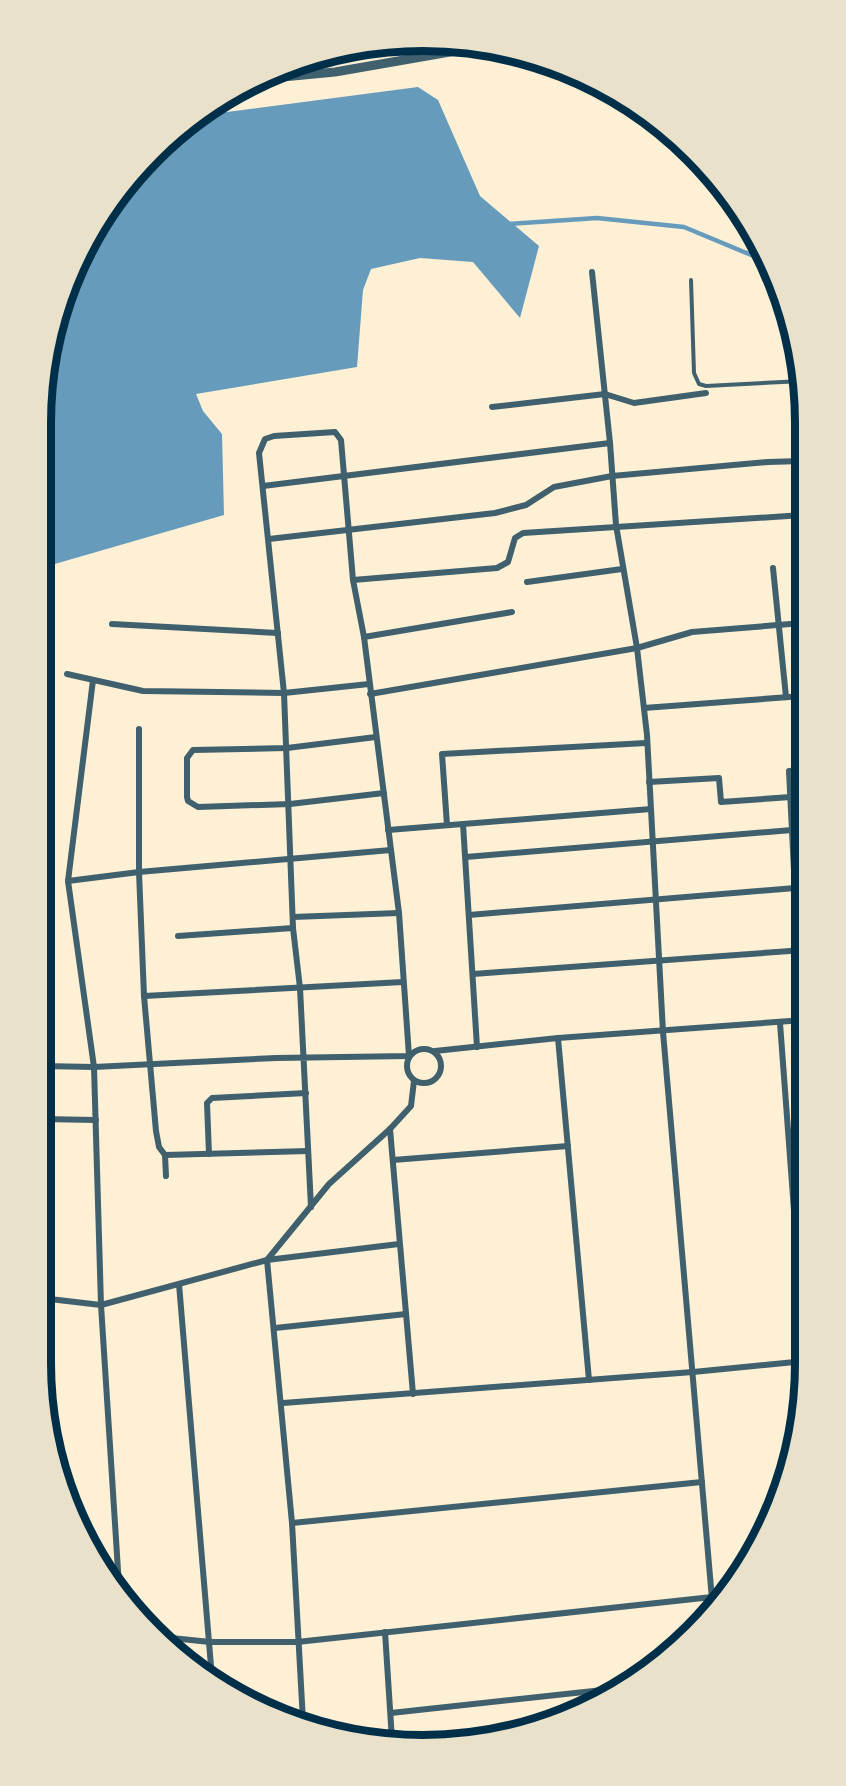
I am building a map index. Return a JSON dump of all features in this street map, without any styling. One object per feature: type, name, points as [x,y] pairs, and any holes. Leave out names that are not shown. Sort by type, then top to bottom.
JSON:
[{"type":"street","points":[[288,77],[335,72],[449,52]]},
{"type":"street","points":[[592,272],[616,525],[637,648],[644,708],[661,958],[663,1032],[712,1597]]},
{"type":"street","points":[[492,407],[604,394],[634,403],[706,393]]},
{"type":"street","points":[[311,1207],[300,988],[293,928],[293,858],[284,693],[259,453],[266,439],[274,436],[335,432],[341,440],[353,580],[364,637],[399,913],[409,1056],[406,1070],[414,1081],[427,1084],[439,1077],[442,1063],[435,1051]]},
{"type":"street","points":[[263,486],[344,474],[610,443]]},
{"type":"street","points":[[269,538],[511,509],[526,506],[554,487],[612,476],[795,461]]},
{"type":"street","points":[[353,580],[497,568],[508,562],[515,538],[523,533],[616,525],[795,515]]},
{"type":"street","points":[[773,568],[786,697]]},
{"type":"street","points":[[527,582],[622,569]]},
{"type":"street","points":[[364,637],[512,612]]},
{"type":"street","points":[[112,624],[278,633]]},
{"type":"street","points":[[370,694],[637,648],[693,632],[795,624]]},
{"type":"street","points":[[67,674],[142,691],[284,693],[369,684]]},
{"type":"street","points":[[93,680],[68,881],[94,1067],[101,1305],[118,1576]]},
{"type":"street","points":[[644,708],[795,696]]},
{"type":"street","points":[[139,729],[139,872],[144,996],[157,1139],[165,1155],[166,1176]]},
{"type":"street","points":[[376,737],[287,748],[189,752],[187,797],[188,801],[198,807],[290,804],[384,793]]},
{"type":"street","points":[[447,825],[442,754],[646,743]]},
{"type":"street","points":[[469,915],[795,888],[789,771],[795,771]]},
{"type":"street","points":[[650,782],[719,778],[721,802],[791,797]]},
{"type":"street","points":[[388,830],[651,808]]},
{"type":"street","points":[[463,824],[477,1047]]},
{"type":"street","points":[[466,857],[792,830]]},
{"type":"street","points":[[68,881],[139,872],[391,850]]},
{"type":"street","points":[[293,917],[399,913]]},
{"type":"street","points":[[178,936],[293,928]]},
{"type":"street","points":[[473,974],[661,958],[795,950]]},
{"type":"street","points":[[144,996],[403,981]]},
{"type":"street","points":[[51,1066],[94,1067],[304,1057],[409,1056],[421,1049],[435,1051],[558,1038],[795,1021]]},
{"type":"street","points":[[780,1023],[795,1217]]},
{"type":"street","points":[[558,1038],[589,1380]]},
{"type":"street","points":[[303,1715],[283,1403],[267,1260],[329,1184],[390,1129],[411,1106],[414,1081]]},
{"type":"street","points":[[209,1154],[207,1102],[212,1098],[306,1093]]},
{"type":"street","points":[[51,1119],[96,1120]]},
{"type":"street","points":[[390,1129],[413,1394]]},
{"type":"street","points":[[393,1160],[568,1146]]},
{"type":"street","points":[[165,1155],[308,1151]]},
{"type":"street","points":[[51,1299],[101,1305],[267,1260],[399,1244]]},
{"type":"street","points":[[179,1284],[211,1669]]},
{"type":"street","points":[[275,1328],[406,1314]]},
{"type":"street","points":[[283,1403],[693,1372],[795,1361]]},
{"type":"street","points":[[292,1523],[702,1482]]},
{"type":"street","points":[[173,1638],[210,1642],[297,1642],[712,1597]]},
{"type":"street","points":[[386,1632],[392,1733]]},
{"type":"street","points":[[391,1713],[600,1690]]},
{"type":"lane","points":[[691,280],[694,373],[699,384],[706,386],[793,381]]},
{"type":"water","points":[[418,87],[438,100],[480,196],[539,246],[520,318],[473,262],[420,258],[371,269],[363,290],[357,367],[196,394],[203,411],[222,434],[224,515],[51,565],[51,423],[54,374],[64,327],[79,281],[89,258],[114,216],[143,178],[178,143],[217,113]]},
{"type":"waterway","points":[[507,224],[597,218],[684,227],[757,257]]}]
